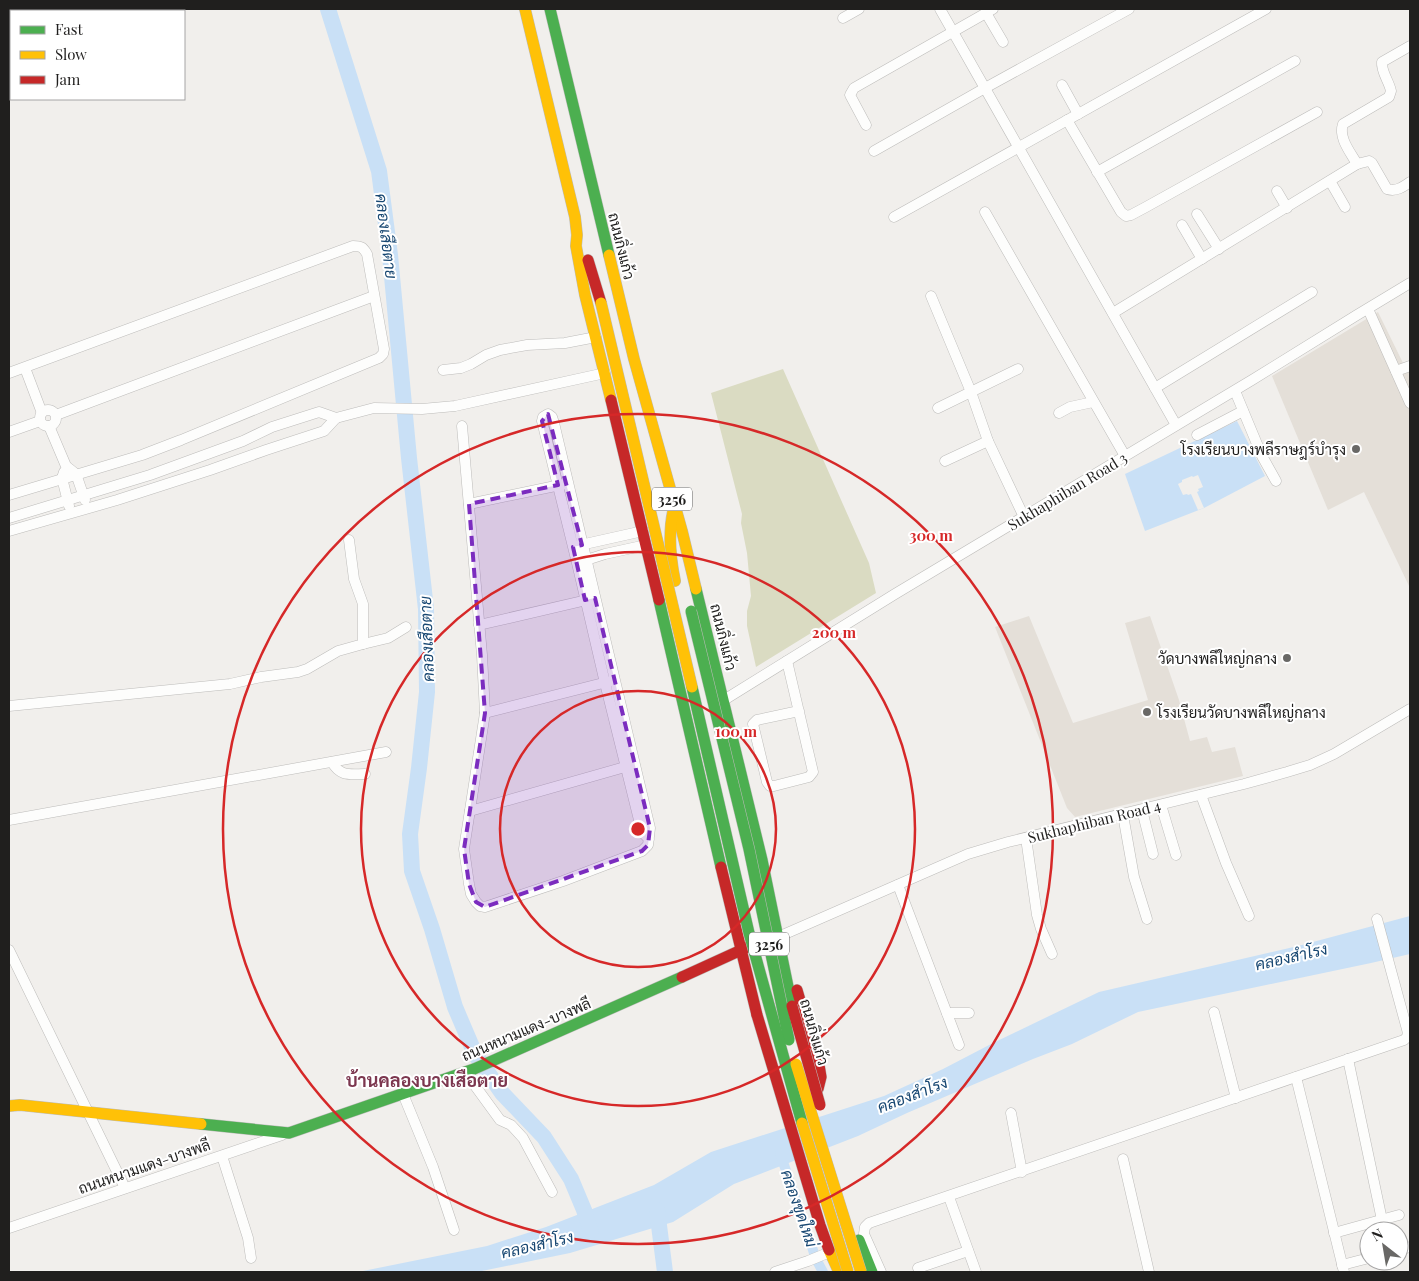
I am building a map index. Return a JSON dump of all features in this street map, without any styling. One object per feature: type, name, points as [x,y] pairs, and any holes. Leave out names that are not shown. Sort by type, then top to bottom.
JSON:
[{"type":"main road","name":"3256","points":[[525,9],[576,227],[585,249],[601,303],[749,933],[792,1091],[848,1272]]},
{"type":"main road","name":"ถนนกิ่งแก้ว","points":[[550,9],[634,359],[724,700],[762,860],[792,1006],[859,1240],[872,1272]]},
{"type":"main road","name":"3256","points":[[576,227],[577,254],[585,295],[643,531],[745,968],[757,1015],[820,1225],[826,1252],[839,1272]]},
{"type":"main road","name":"3256","points":[[674,506],[669,539],[671,565],[758,942]]},
{"type":"main road","name":"3256","points":[[671,528],[749,849],[786,1029],[861,1272]]},
{"type":"main road","name":"ถนนหนามแดง-บางพลี","points":[[9,1106],[20,1104],[289,1132],[469,1070],[758,942]]},
{"type":"main road","points":[[758,942],[770,958],[788,990]]},
{"type":"main road","points":[[745,968],[742,982],[744,997],[767,1075],[776,1091],[787,1098],[818,1089],[821,1078],[819,1065],[797,991],[781,953]]},
{"type":"street","points":[[843,18],[860,9]]},
{"type":"street","points":[[940,9],[1176,425]]},
{"type":"street","points":[[874,151],[1129,9]]},
{"type":"street","points":[[894,217],[1266,9]]},
{"type":"street","points":[[866,125],[850,95],[854,88],[990,11],[1003,42]]},
{"type":"street","points":[[1357,164],[1341,135],[1343,124],[1389,97],[1391,91],[1381,65],[1382,62],[1410,46]]},
{"type":"street","points":[[1098,172],[1294,61]]},
{"type":"street","points":[[1062,85],[1078,114]]},
{"type":"street","points":[[1067,120],[1126,216],[1131,215],[1317,112]]},
{"type":"street","points":[[1113,313],[1357,164],[1369,161],[1372,163],[1387,189],[1392,191],[1410,182]]},
{"type":"street","points":[[1330,181],[1345,207]]},
{"type":"street","points":[[1277,191],[1287,208]]},
{"type":"street","points":[[985,212],[1125,456]]},
{"type":"street","points":[[1197,214],[1219,249]]},
{"type":"street","points":[[1182,225],[1202,259]]},
{"type":"street","points":[[9,373],[353,246],[364,248],[367,254],[384,349],[383,354],[379,358],[142,455],[9,495]]},
{"type":"street","name":"Sukhaphiban Road 3","points":[[724,700],[895,594],[1410,284]]},
{"type":"street","points":[[1155,388],[1312,292]]},
{"type":"street","points":[[9,432],[44,420],[55,422],[56,415],[374,296]]},
{"type":"street","points":[[931,296],[971,392],[988,441],[1024,517]]},
{"type":"street","points":[[1368,309],[1410,403]]},
{"type":"street","points":[[443,370],[461,368],[500,350],[527,345],[566,343],[596,337]]},
{"type":"street","points":[[1396,371],[1410,366]]},
{"type":"street","points":[[25,368],[44,420],[66,466],[76,474],[86,508]]},
{"type":"street","points":[[938,408],[1018,369]]},
{"type":"street","points":[[9,531],[117,500],[324,431],[336,418],[374,408],[422,409],[455,406],[605,373]]},
{"type":"street","points":[[1234,391],[1262,456],[1276,481]]},
{"type":"street","points":[[1059,413],[1070,407],[1093,402]]},
{"type":"street","points":[[1198,435],[1243,411]]},
{"type":"street","points":[[9,518],[150,475],[211,454],[261,432],[319,412],[336,418]]},
{"type":"street","points":[[462,426],[485,713],[464,848],[471,894],[476,902],[485,908],[563,882],[642,851],[648,845],[649,839],[642,832],[631,765],[563,484],[554,423],[552,417],[548,414],[543,417],[542,421],[563,484]]},
{"type":"street","points":[[261,432],[266,450]]},
{"type":"street","points":[[945,461],[988,441]]},
{"type":"street","points":[[66,466],[62,478],[71,512]]},
{"type":"street","points":[[469,504],[563,484]]},
{"type":"street","points":[[577,546],[643,531]]},
{"type":"street","points":[[349,540],[354,579],[363,604],[363,644]]},
{"type":"street","points":[[602,541],[605,554]]},
{"type":"street","points":[[582,562],[605,554],[646,545]]},
{"type":"street","points":[[479,625],[590,599]]},
{"type":"street","points":[[9,706],[230,684],[261,677],[298,672],[307,669],[338,651],[388,638],[406,627]]},
{"type":"street","points":[[787,661],[799,711],[813,772],[809,777],[770,786],[767,782],[753,724],[757,720],[799,711]]},
{"type":"street","points":[[485,713],[610,682]]},
{"type":"street","name":"Sukhaphiban Road 4","points":[[778,937],[968,854],[1256,781],[1310,765],[1352,744],[1410,709]]},
{"type":"street","points":[[9,820],[386,752]]},
{"type":"street","points":[[332,762],[341,773],[365,774]]},
{"type":"street","points":[[470,811],[631,765]]},
{"type":"street","points":[[1201,795],[1226,863],[1249,916]]},
{"type":"street","points":[[1161,805],[1176,855]]},
{"type":"street","points":[[1142,810],[1153,854]]},
{"type":"street","points":[[1122,815],[1134,877],[1147,919]]},
{"type":"street","points":[[1026,838],[1037,915],[1052,954]]},
{"type":"street","points":[[898,885],[960,1045]]},
{"type":"street","points":[[881,1272],[864,1234],[866,1225],[1404,1040],[1408,1033],[1377,918]]},
{"type":"street","points":[[9,950],[125,1188]]},
{"type":"street","points":[[1214,1012],[1236,1098]]},
{"type":"street","points":[[947,1013],[969,1013]]},
{"type":"street","points":[[1348,1060],[1382,1220]]},
{"type":"street","points":[[469,1070],[500,1120],[511,1125],[522,1138],[552,1192]]},
{"type":"street","points":[[1296,1077],[1343,1269],[1359,1262]]},
{"type":"street","points":[[403,1094],[433,1167],[454,1230]]},
{"type":"street","points":[[1011,1113],[1022,1172]]},
{"type":"street","name":"ถนนหนามแดง-บางพลี","points":[[9,1228],[289,1132]]},
{"type":"street","points":[[222,1156],[248,1238],[251,1258]]},
{"type":"street","points":[[1123,1160],[1149,1272]]},
{"type":"street","points":[[949,1197],[976,1272]]},
{"type":"street","points":[[1334,1233],[1399,1215]]},
{"type":"street","points":[[775,1272],[808,1261],[826,1252]]},
{"type":"street","points":[[918,1268],[968,1252]]},
{"type":"highlighted area","points":[[548,414],[582,545],[573,547],[585,600],[595,598],[650,828],[648,845],[642,851],[485,907],[476,902],[469,884],[464,849],[485,713],[469,504],[558,485],[542,421]]},
{"type":"shaded area","name":"โรงเรียนบางพลีราษฎร์บำรุง","points":[[1378,312],[1403,363],[1410,360],[1410,588],[1364,492],[1328,510],[1272,376]]},
{"type":"shaded area","name":"โรงเรียนวัดบางพลีใหญ่กลาง","points":[[1029,616],[1073,723],[1148,700],[1125,623],[1150,616],[1179,700],[1190,741],[1207,737],[1212,752],[1235,747],[1243,776],[1075,817],[1067,808],[995,627]]},
{"type":"green space","points":[[783,369],[869,563],[876,593],[756,667],[747,626],[747,611],[751,596],[747,553],[741,523],[742,514],[711,393]]},
{"type":"water","points":[[1237,421],[1265,476],[1204,508],[1145,531],[1125,474]]},
{"type":"water","name":"คลองสำโรง","points":[[1410,916],[1410,954],[1138,1012],[1072,1044],[907,1113],[858,1136],[734,1184],[673,1222],[570,1253],[477,1272],[358,1272],[487,1246],[546,1227],[654,1185],[711,1152],[884,1096],[1099,992],[1298,946]]},
{"type":"pier","points":[[1198,475],[1203,487],[1198,489],[1199,491],[1197,492],[1204,508],[1198,510],[1191,494],[1183,495],[1178,484],[1182,480]]},
{"type":"waterway","name":"คลองเสือตาย","points":[[328,9],[379,171],[390,255],[409,458],[426,609],[427,692],[410,834],[412,871],[432,929],[455,1007],[475,1054],[502,1093],[544,1137],[571,1179],[591,1231]]},
{"type":"waterway","name":"คลองขุดใหม่","points":[[780,1153],[816,1259],[823,1272]]},
{"type":"waterway","points":[[657,1210],[665,1272]]},
{"type":"traffic: fast","points":[[550,9],[609,255]]},
{"type":"traffic: fast","points":[[696,589],[762,860],[792,1006]]},
{"type":"traffic: fast","points":[[659,600],[721,867]]},
{"type":"traffic: fast","points":[[691,611],[749,849],[789,1040]]},
{"type":"traffic: fast","points":[[692,687],[749,933],[802,1123]]},
{"type":"traffic: fast","points":[[201,1124],[289,1133],[474,1069],[682,977]]},
{"type":"traffic: fast","points":[[859,1240],[872,1272]]},
{"type":"traffic: slow","points":[[525,9],[575,217],[576,246],[585,295],[611,400]]},
{"type":"traffic: slow","points":[[609,255],[634,359],[682,531],[696,589]]},
{"type":"traffic: slow","points":[[601,303],[692,687]]},
{"type":"traffic: slow","points":[[673,511],[670,546],[675,581]]},
{"type":"traffic: slow","points":[[796,1064],[861,1272]]},
{"type":"traffic: slow","points":[[9,1106],[20,1105],[201,1124]]},
{"type":"traffic: slow","points":[[802,1123],[848,1272]]},
{"type":"traffic: slow","points":[[829,1250],[839,1272]]},
{"type":"traffic: jam","points":[[588,260],[601,303]]},
{"type":"traffic: jam","points":[[611,400],[659,600]]},
{"type":"traffic: jam","points":[[721,867],[757,1015]]},
{"type":"traffic: jam","points":[[682,977],[750,946]]},
{"type":"traffic: jam","points":[[797,990],[821,1077],[818,1089],[808,1092]]},
{"type":"traffic: jam","points":[[792,1006],[820,1105]]},
{"type":"traffic: jam","points":[[757,1015],[829,1250]]},
{"type":"place","name":"โรงเรียนบางพลีราษฎร์บำรุง","points":[[1356,449]]},
{"type":"place","name":"วัดบางพลีใหญ่กลาง","points":[[1287,658]]},
{"type":"place","name":"โรงเรียนวัดบางพลีใหญ่กลาง","points":[[1147,712]]},
{"type":"district","name":"บ้านคลองบางเสือตาย","points":[[427,1080]]}]
